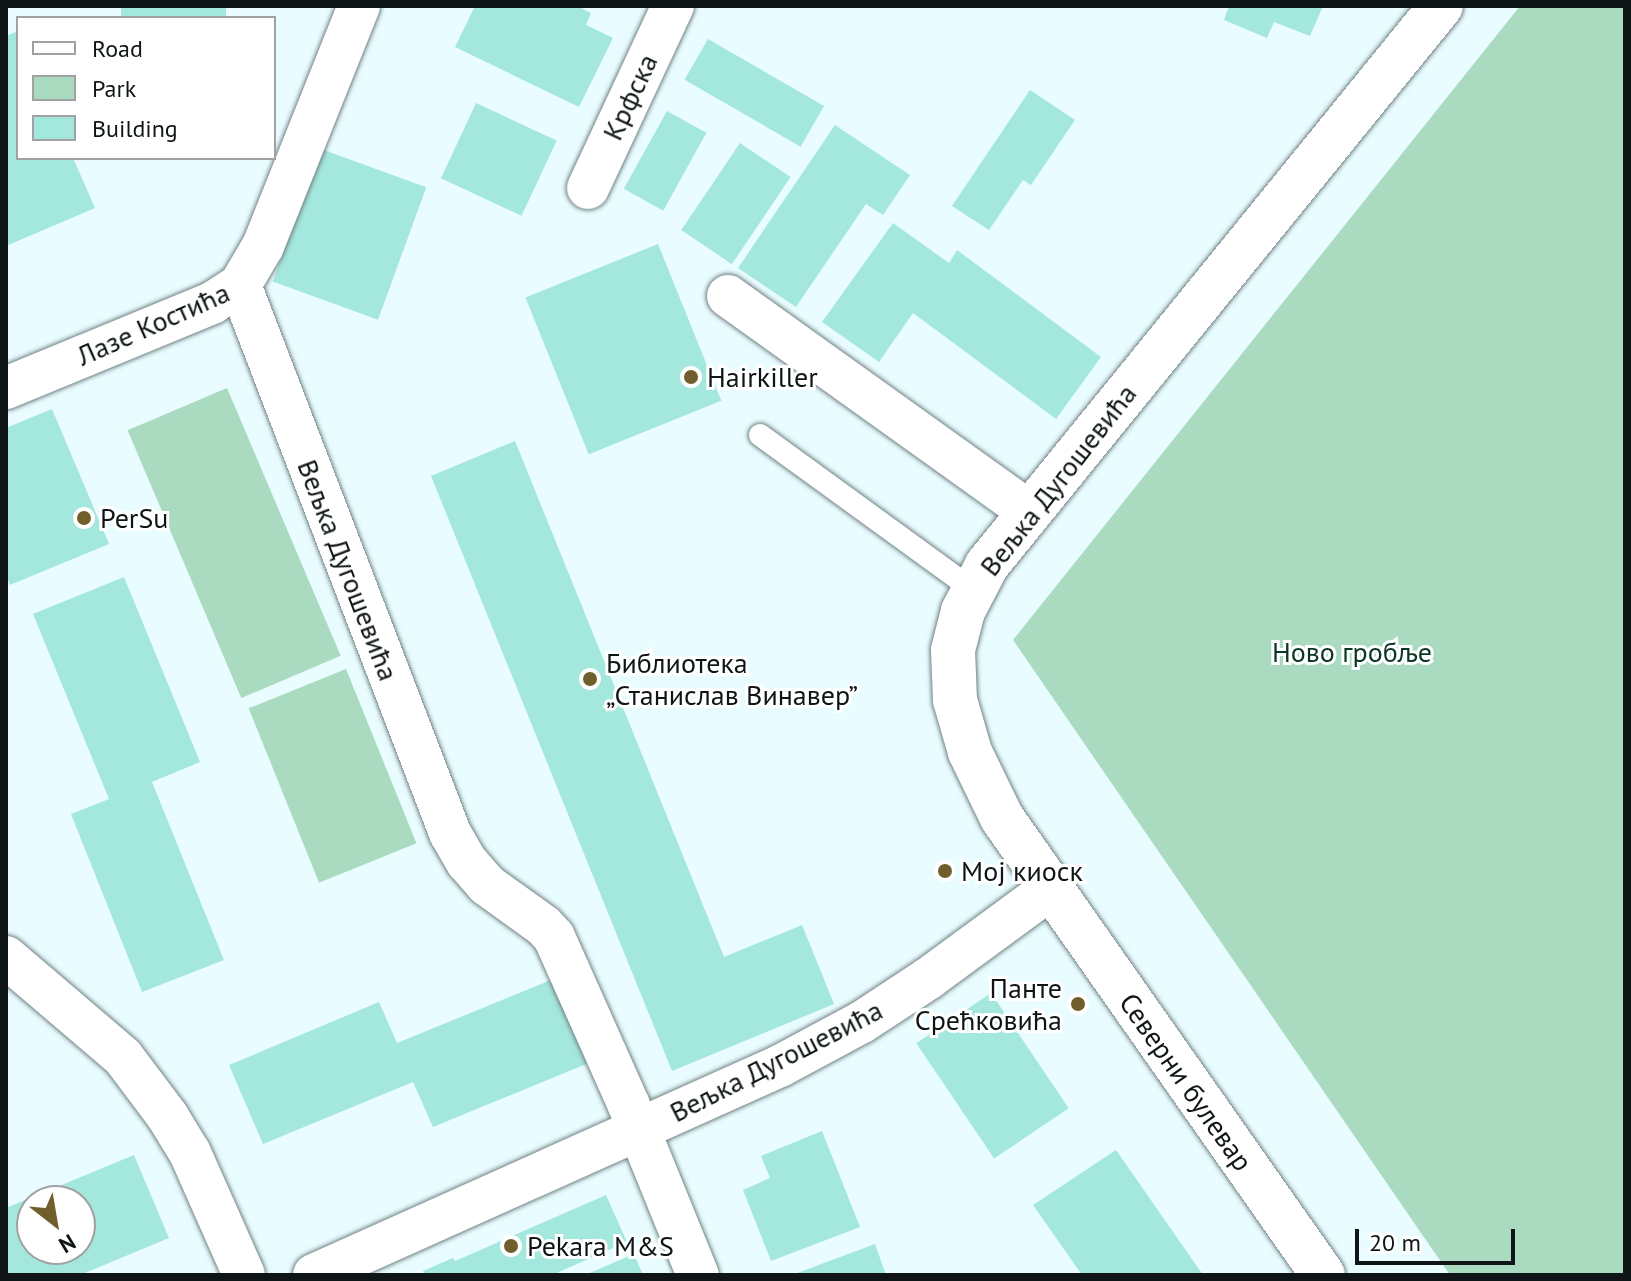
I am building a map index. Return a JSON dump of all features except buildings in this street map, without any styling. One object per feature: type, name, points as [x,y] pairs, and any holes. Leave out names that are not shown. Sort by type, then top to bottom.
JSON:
[{"type":"street","name":"Лазе Костића","points":[[6,388],[212,303],[240,285],[263,246],[359,6]]},
{"type":"street","name":"Крфска","points":[[588,188],[673,6]]},
{"type":"street","name":"Вељка Дугошевића","points":[[314,1275],[780,1066],[862,1022],[929,978],[1050,889],[1002,818],[970,752],[955,700],[953,650],[973,590],[987,565],[1441,6]]},
{"type":"street","name":"Вељка Дугошевића","points":[[240,285],[450,833],[467,862],[487,885],[554,937],[639,1130]]},
{"type":"street","points":[[728,296],[1030,512]]},
{"type":"street","name":"Северни булевар","points":[[1050,889],[1323,1275]]},
{"type":"street","points":[[6,957],[123,1057],[168,1117],[196,1167],[244,1275]]},
{"type":"street","points":[[639,1130],[698,1275]]},
{"type":"lane","points":[[760,435],[973,590]]},
{"type":"green space","name":"Ново гробље","points":[[1520,6],[1625,6],[1625,1275],[1450,1275],[1013,640]]},
{"type":"green space","points":[[227,388],[341,656],[241,698],[128,430]]},
{"type":"green space","points":[[346,669],[416,843],[319,883],[249,708]]},
{"type":"place","name":"Hairkiller","points":[[691,377]]},
{"type":"place","name":"PerSu","points":[[84,518]]},
{"type":"place","name":"Библиотека „Станислав Винавер”","points":[[590,679]]},
{"type":"place","name":"Мој киоск","points":[[945,871]]},
{"type":"place","name":"Панте Срећковића","points":[[1078,1004]]},
{"type":"place","name":"Pekara M&S","points":[[511,1246]]}]
